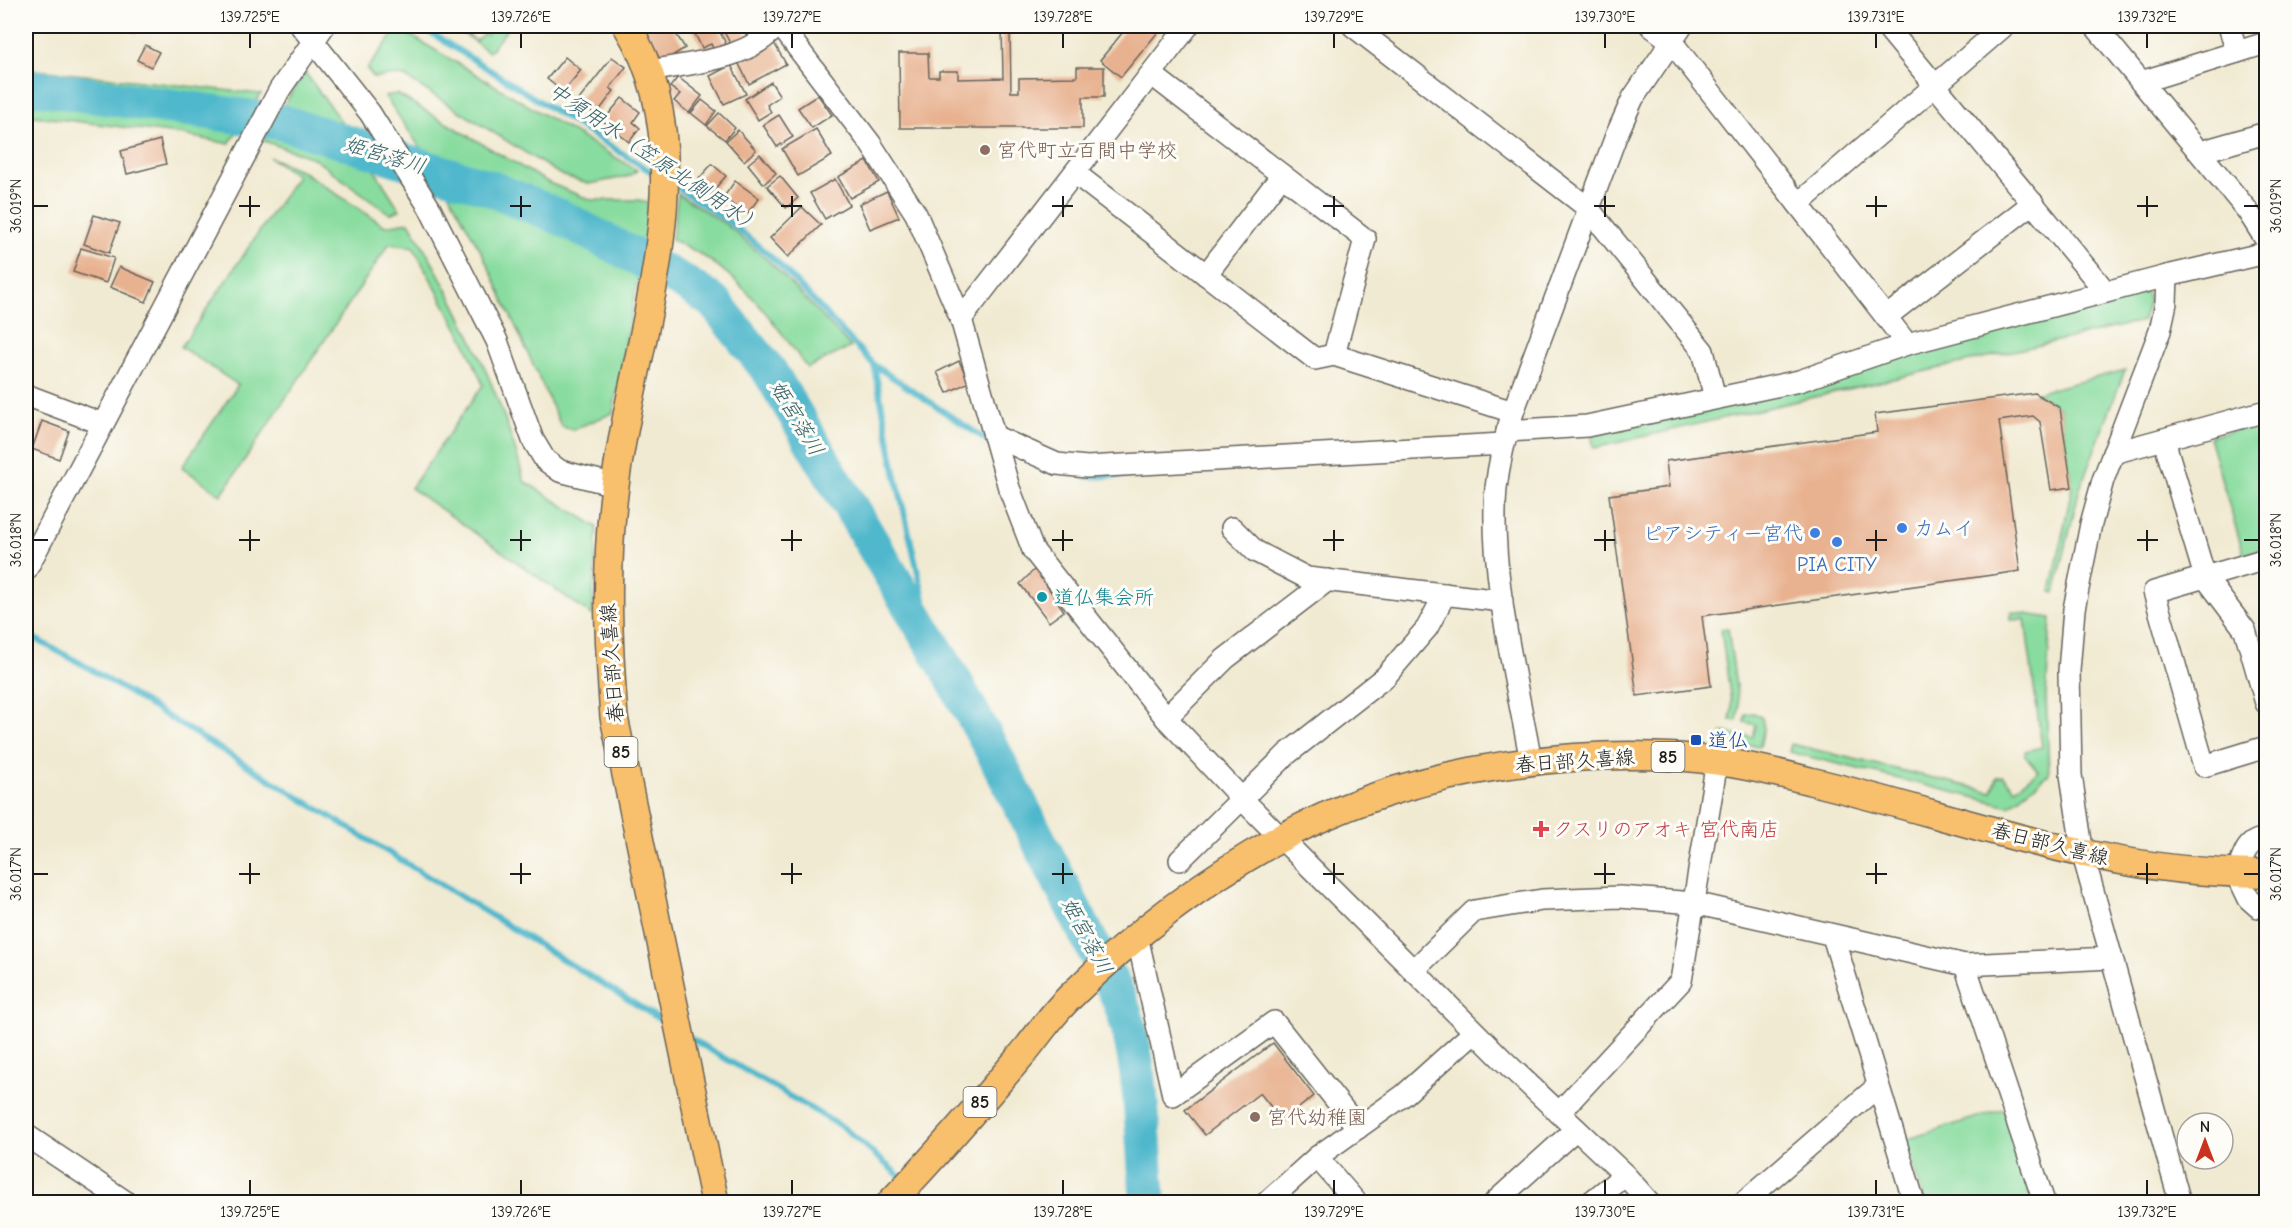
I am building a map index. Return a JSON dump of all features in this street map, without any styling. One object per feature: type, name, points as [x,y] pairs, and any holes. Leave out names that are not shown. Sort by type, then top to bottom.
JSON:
[{"type":"main road","name":"85","points":[[627,26],[650,70]]},
{"type":"main road","name":"春日部久喜線","points":[[650,70],[657,91],[666,160],[659,240],[615,485],[608,561],[608,635],[614,717],[715,1203]]},
{"type":"main road","name":"春日部久喜線","points":[[1133,939],[1198,890],[1280,838],[1329,815],[1403,790],[1475,771],[1531,762],[1627,756],[1681,757],[1743,765],[1839,788],[2083,855],[2127,863],[2237,874],[2266,873]]},
{"type":"main road","name":"85","points":[[891,1203],[1067,999],[1133,939]]},
{"type":"street","points":[[650,70],[735,55],[766,38],[779,26],[870,143],[916,214],[961,319],[1009,488],[1033,550],[1166,717],[1242,799],[1474,1032],[1625,1175],[1649,1203]]},
{"type":"street","points":[[961,319],[1076,174],[1188,26]]},
{"type":"street","points":[[1353,26],[1588,208],[1702,351],[1715,398]]},
{"type":"street","points":[[1651,26],[1677,33],[1798,204],[1907,344]]},
{"type":"street","points":[[1886,26],[2106,292]]},
{"type":"street","points":[[1798,204],[2004,26]]},
{"type":"street","points":[[2095,26],[2200,152],[2257,208],[2266,240]]},
{"type":"street","points":[[2229,26],[2237,52]]},
{"type":"street","points":[[26,570],[312,31],[370,113],[451,248],[497,341],[533,440],[544,460],[560,471],[615,485]]},
{"type":"street","points":[[1531,762],[1502,601],[1496,488],[1508,429],[1588,208],[1633,98],[1677,33]]},
{"type":"street","points":[[2141,82],[2266,43]]},
{"type":"street","points":[[1151,74],[1365,239],[1334,356]]},
{"type":"street","points":[[2200,152],[2266,133]]},
{"type":"street","points":[[1076,174],[1315,359],[1334,356],[1508,429]]},
{"type":"street","points":[[1206,275],[1282,175]]},
{"type":"street","points":[[1886,317],[2034,203]]},
{"type":"street","points":[[994,436],[1057,464],[1087,467],[1508,429],[1587,426],[1799,381],[1907,344],[2167,276],[2266,253]]},
{"type":"street","points":[[2167,276],[2166,303],[2160,331],[2097,502],[2074,609],[2069,671],[2071,775],[2083,855],[2180,1203]]},
{"type":"street","points":[[26,395],[103,424]]},
{"type":"street","points":[[2114,453],[2266,411]]},
{"type":"street","points":[[2164,440],[2205,577],[2245,630],[2266,703]]},
{"type":"street","points":[[1232,528],[1255,551],[1307,578],[1502,601]]},
{"type":"street","points":[[2266,559],[2154,592],[2204,766],[2266,747]]},
{"type":"street","points":[[1166,717],[1226,659],[1328,580]]},
{"type":"street","points":[[1180,860],[1287,754],[1385,677],[1427,628],[1445,594]]},
{"type":"street","points":[[1559,1113],[1681,981],[1717,761]]},
{"type":"street","points":[[2266,839],[2257,839],[2247,848],[2237,874],[2249,899],[2258,907],[2266,908]]},
{"type":"street","points":[[1413,971],[1474,911],[1553,899],[1620,897],[1694,903],[1965,965],[2111,958]]},
{"type":"street","points":[[1833,936],[1914,1203]]},
{"type":"street","points":[[1133,939],[1173,1095],[1274,1022],[1358,1128]]},
{"type":"street","points":[[1965,965],[2044,1203]]},
{"type":"street","points":[[1266,1203],[1317,1157],[1404,1095],[1474,1032]]},
{"type":"street","points":[[1744,1203],[1878,1086]]},
{"type":"street","points":[[1495,1203],[1576,1129]]},
{"type":"street","points":[[26,1135],[126,1203]]},
{"type":"street","points":[[1317,1157],[1356,1203]]},
{"type":"street","points":[[1591,1203],[1625,1175]]},
{"type":"green space","points":[[453,26],[459,26],[476,41],[484,33],[487,35],[495,26],[501,26],[506,31],[489,52]]},
{"type":"green space","points":[[398,28],[637,170],[630,176],[589,184],[561,175],[405,77],[395,75],[374,78],[367,69]]},
{"type":"green space","points":[[26,69],[261,94],[254,105],[26,79]]},
{"type":"green space","points":[[304,71],[348,131],[315,118],[280,112]]},
{"type":"green space","points":[[397,94],[549,183],[591,200],[639,200],[652,204],[643,250],[597,223],[423,152],[385,96]]},
{"type":"green space","points":[[26,95],[132,109],[240,127],[229,144],[178,134],[26,115]]},
{"type":"green space","points":[[269,132],[339,147],[367,158],[400,210],[390,214],[313,158],[264,141]]},
{"type":"green space","points":[[269,157],[302,171],[385,226],[409,222],[444,283],[476,347],[503,413],[524,481],[597,527],[592,615],[411,488],[483,385],[464,340],[413,247],[389,244],[221,495],[182,467],[238,385],[181,347],[297,176]]},
{"type":"green space","points":[[443,183],[528,212],[587,241],[639,272],[613,413],[572,430],[561,426],[483,255]]},
{"type":"green space","points":[[678,194],[727,225],[773,265],[851,347],[807,368],[779,329],[732,277],[694,250],[672,240]]},
{"type":"green space","points":[[2146,292],[2149,300],[2143,321],[1594,448],[1591,433]]},
{"type":"green space","points":[[2125,370],[2079,491],[2055,593],[2051,592],[2072,487],[2060,408],[2035,393]]},
{"type":"green space","points":[[2266,421],[2266,548],[2244,555],[2209,437]]},
{"type":"green space","points":[[2012,612],[2051,618],[2046,696],[2049,774],[2009,806],[1789,752],[1791,744],[1992,792],[1997,777],[2004,776],[2015,789],[2038,771],[2025,755],[2025,751],[2042,747],[2025,619],[2010,620]]},
{"type":"green space","points":[[1728,628],[1739,708],[1737,721],[1730,720],[1732,709],[1721,629]]},
{"type":"green space","points":[[1754,713],[1762,718],[1764,729],[1760,746],[1721,742],[1723,732],[1753,737],[1756,725],[1744,722],[1746,714]]},
{"type":"green space","points":[[2003,1109],[2032,1202],[1925,1202],[1905,1140]]},
{"type":"building","points":[[121,26],[140,26],[136,34]]},
{"type":"building","points":[[671,26],[685,48],[662,62],[640,27]]},
{"type":"building","points":[[691,26],[717,26],[726,44],[714,50],[711,44],[702,48]]},
{"type":"building","points":[[721,26],[742,26],[747,36],[731,45]]},
{"type":"building","points":[[1002,26],[1010,26],[1011,92],[1019,92],[1019,78],[1077,77],[1077,67],[1104,67],[1104,97],[1083,97],[1083,128],[900,128],[899,53],[928,53],[929,77],[939,77],[939,71],[958,71],[958,79],[1003,78]]},
{"type":"building","points":[[1128,26],[1163,26],[1121,77],[1100,60]]},
{"type":"building","points":[[774,43],[786,64],[749,84],[738,62]]},
{"type":"building","points":[[145,45],[159,52],[151,67],[137,60]]},
{"type":"building","points":[[565,57],[581,70],[563,92],[547,79]]},
{"type":"building","points":[[612,57],[626,67],[610,88],[614,91],[596,115],[578,101]]},
{"type":"building","points":[[731,65],[746,94],[724,104],[710,76]]},
{"type":"building","points":[[678,77],[702,96],[689,113],[674,101],[680,94],[670,87]]},
{"type":"building","points":[[771,82],[780,96],[767,105],[771,112],[758,120],[745,99]]},
{"type":"building","points":[[818,95],[832,115],[812,128],[798,108]]},
{"type":"building","points":[[622,98],[640,112],[633,122],[640,128],[629,142],[603,121]]},
{"type":"building","points":[[702,100],[716,111],[706,125],[691,113]]},
{"type":"building","points":[[719,113],[735,128],[725,140],[707,126]]},
{"type":"building","points":[[779,115],[793,137],[777,147],[763,125]]},
{"type":"building","points":[[816,129],[832,156],[798,176],[782,149]]},
{"type":"building","points":[[738,130],[756,150],[744,161],[726,141]]},
{"type":"building","points":[[160,140],[166,164],[127,174],[121,151]]},
{"type":"building","points":[[760,154],[776,173],[764,184],[748,164]]},
{"type":"building","points":[[867,161],[879,182],[850,198],[838,177]]},
{"type":"building","points":[[712,164],[726,176],[710,194],[696,182]]},
{"type":"building","points":[[780,176],[798,198],[786,208],[767,186]]},
{"type":"building","points":[[835,179],[849,205],[825,219],[810,193]]},
{"type":"building","points":[[735,181],[759,198],[747,214],[723,198]]},
{"type":"building","points":[[887,191],[899,217],[870,229],[859,204]]},
{"type":"building","points":[[802,207],[821,225],[788,257],[770,238]]},
{"type":"building","points":[[94,215],[120,223],[109,253],[84,244]]},
{"type":"building","points":[[81,248],[114,258],[106,283],[73,272]]},
{"type":"building","points":[[119,267],[155,282],[146,302],[110,287]]},
{"type":"building","points":[[959,361],[969,382],[947,393],[937,372]]},
{"type":"building","name":"ピアシティー宮代","points":[[2035,393],[2060,408],[2072,487],[2051,490],[2040,422],[2033,416],[1999,421],[2020,571],[1702,616],[1711,686],[1637,696],[1609,495],[1669,487],[1666,461],[1877,432],[1875,414]]},
{"type":"building","points":[[42,421],[69,431],[59,459],[32,449]]},
{"type":"building","name":"道仏集会所","points":[[1038,566],[1046,576],[1042,579],[1064,611],[1049,622],[1020,584]]},
{"type":"building","points":[[1273,1043],[1314,1096],[1282,1121],[1260,1093],[1205,1135],[1185,1110]]},
{"type":"waterway","name":"中須用水（笠原北側用水）","points":[[420,26],[655,174]]},
{"type":"waterway","name":"姫宮落川","points":[[26,86],[281,122],[490,188],[560,217],[680,280],[714,302],[770,372],[952,677],[995,755],[1116,992],[1132,1040],[1140,1095],[1148,1202]]},
{"type":"waterway","name":"中須用水（笠原北側用水）","points":[[672,184],[730,222],[777,262],[874,365],[895,472],[936,651]]},
{"type":"waterway","points":[[874,365],[991,443]]},
{"type":"waterway","points":[[1087,477],[1128,475]]},
{"type":"waterway","points":[[26,634],[82,664],[671,1026]]},
{"type":"waterway","points":[[690,1038],[844,1128],[903,1179]]},
{"type":"waterway","points":[[912,1189],[925,1202]]},
{"type":"place","name":"宮代町立百間中学校","points":[[985,150]]},
{"type":"place","name":"カムイ","points":[[1902,528]]},
{"type":"place","name":"ピアシティー宮代","points":[[1815,533]]},
{"type":"place","name":"PIA CITY","points":[[1837,542]]},
{"type":"place","name":"道仏集会所","points":[[1042,597]]},
{"type":"place","name":"道仏","points":[[1696,740]]},
{"type":"place","name":"クスリのアオキ 宮代南店","points":[[1541,829]]},
{"type":"place","name":"宮代幼稚園","points":[[1255,1117]]}]
